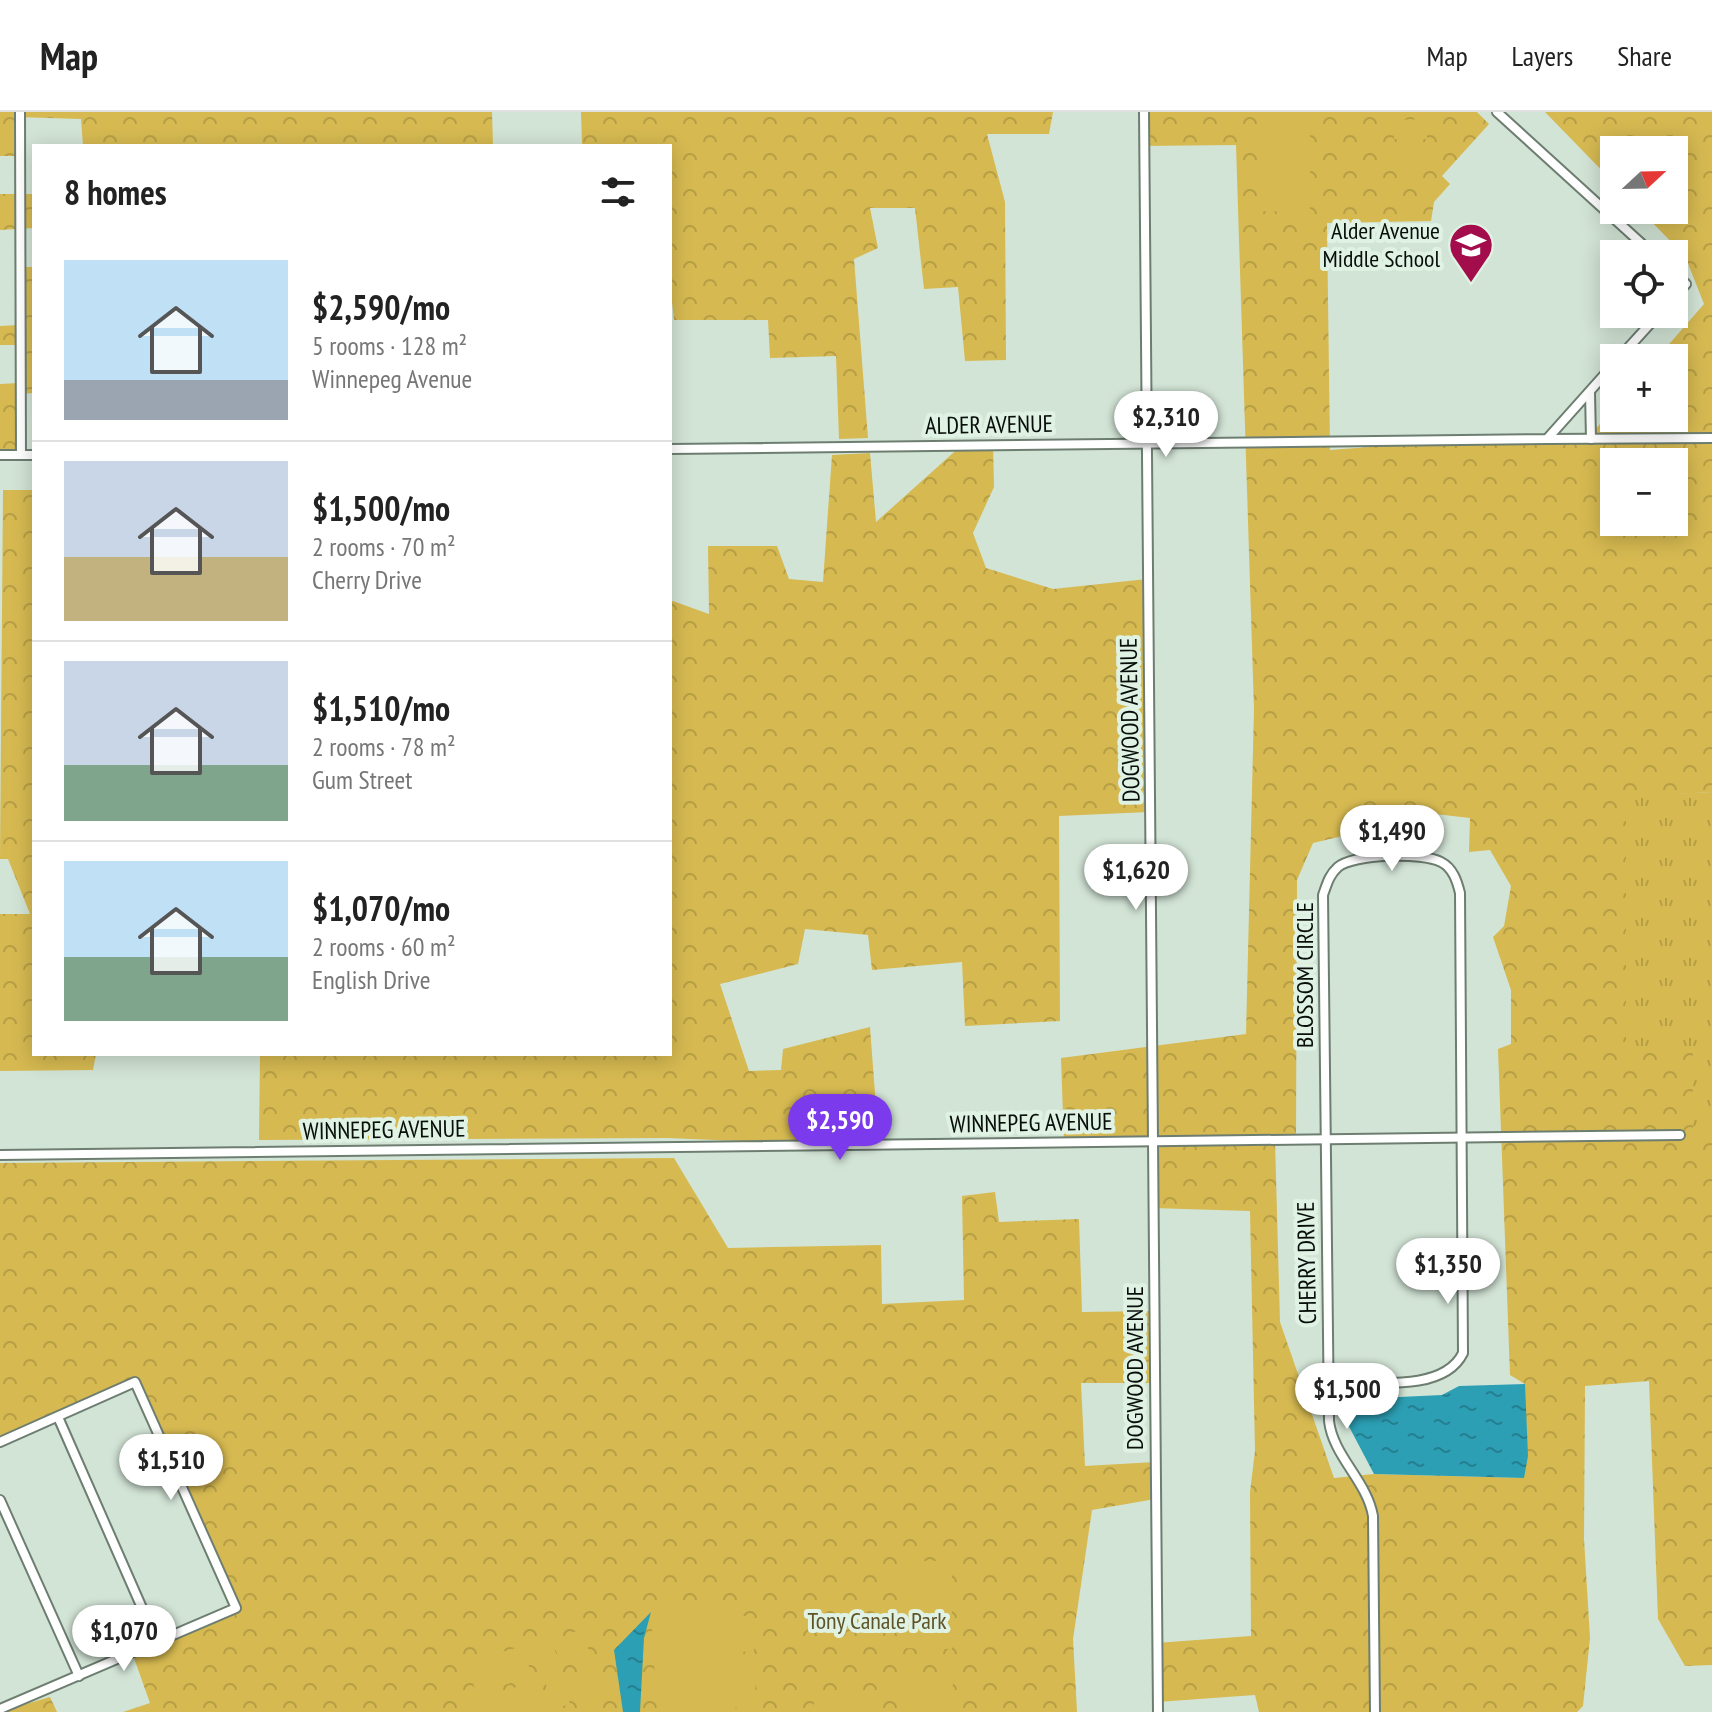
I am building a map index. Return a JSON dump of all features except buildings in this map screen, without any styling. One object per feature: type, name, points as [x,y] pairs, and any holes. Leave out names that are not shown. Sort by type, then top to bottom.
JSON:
[{"type":"street","points":[[20,112],[21,455]]},
{"type":"street","name":"DOGWOOD AVENUE","points":[[1144,112],[1158,1712]]},
{"type":"street","points":[[1497,112],[1638,240]]},
{"type":"street","points":[[1632,344],[1646,328]]},
{"type":"street","points":[[1547,439],[1600,380]]},
{"type":"street","points":[[1590,391],[1591,439]]},
{"type":"street","name":"ALDER AVENUE","points":[[672,449],[1712,438]]},
{"type":"street","points":[[0,455],[32,455]]},
{"type":"street","name":"BLOSSOM CIRCLE","points":[[1326,1139],[1323,895],[1329,877],[1339,866],[1363,857],[1439,860],[1449,867],[1458,883],[1464,1341],[1458,1363],[1449,1372],[1429,1380],[1328,1382]]},
{"type":"street","name":"WINNEPEG AVENUE","points":[[0,1155],[1680,1135]]},
{"type":"street","name":"CHERRY DRIVE","points":[[1326,1139],[1330,1431],[1368,1499],[1373,1516],[1375,1712]]},
{"type":"street","points":[[0,1442],[135,1382],[236,1608],[0,1709]]},
{"type":"street","points":[[58,1417],[157,1642]]},
{"type":"street","points":[[0,1500],[79,1676]]},
{"type":"green space","points":[[0,112],[492,112],[493,144],[83,144],[81,119],[17,117],[18,156],[0,156]]},
{"type":"green space","points":[[581,112],[1053,112],[1049,134],[987,134],[1005,202],[1006,360],[965,361],[958,287],[924,289],[915,208],[870,208],[878,248],[854,259],[868,438],[839,439],[836,356],[770,358],[768,320],[674,320],[672,144],[582,144]]},
{"type":"green space","points":[[1140,112],[1477,112],[1489,124],[1442,176],[1450,184],[1434,202],[1431,221],[1327,223],[1330,450],[1462,440],[1585,441],[1600,424],[1600,432],[1688,432],[1688,344],[1669,344],[1683,328],[1688,328],[1688,322],[1704,304],[1688,264],[1688,240],[1669,240],[1654,224],[1688,224],[1688,136],[1600,136],[1600,169],[1545,112],[1712,112],[1712,792],[1626,797],[1626,1046],[1693,1047],[1693,1139],[1712,1140],[1712,1665],[1685,1666],[1658,1619],[1649,1381],[1585,1386],[1584,1539],[1590,1638],[1583,1706],[1577,1712],[1259,1712],[1255,1695],[1157,1702],[1156,1643],[1251,1636],[1250,1492],[1255,1451],[1250,1211],[1152,1208],[1151,1144],[1064,1144],[1061,1058],[1246,1034],[1254,709],[1236,145],[1142,146]],"holes":[[[1435,814],[1470,818],[1469,852],[1490,850],[1511,886],[1504,926],[1493,937],[1511,990],[1511,1044],[1498,1049],[1510,1375],[1525,1384],[1524,1478],[1374,1474],[1334,1478],[1280,1322],[1275,1141],[1296,1139],[1297,880],[1313,843]]]},
{"type":"green space","points":[[1261,112],[1310,112],[1310,212],[1307,212],[1309,218],[1306,222],[1300,218],[1302,212],[1261,211]]},
{"type":"green space","points":[[1427,119],[1427,139],[1394,139],[1394,120]]},
{"type":"green space","points":[[1394,145],[1427,145],[1428,164],[1395,164]]},
{"type":"green space","points":[[0,194],[32,194],[32,228],[0,230]]},
{"type":"green space","points":[[18,267],[32,267],[32,393],[20,394],[21,455],[0,456],[0,384],[19,383],[18,345],[0,345],[0,326],[19,325]]},
{"type":"green space","points":[[993,444],[994,487],[973,533],[986,568],[1053,589],[1147,579],[1149,812],[1059,816],[1060,1021],[965,1026],[962,962],[872,970],[868,935],[805,929],[798,964],[720,984],[749,1071],[781,1070],[783,1049],[870,1027],[879,1147],[667,1138],[259,1140],[260,1056],[672,1056],[672,601],[709,614],[708,546],[777,546],[789,579],[823,582],[832,455],[870,453],[876,522],[962,445]]},
{"type":"green space","points":[[3,490],[32,490],[32,1056],[96,1056],[93,1070],[0,1071],[0,914],[30,914],[8,859],[0,859]]},
{"type":"green space","points":[[1712,792],[1712,1140],[1693,1140],[1626,1047],[1626,796]]},
{"type":"green space","name":"Tony Canale Park","points":[[674,1158],[728,1248],[881,1245],[882,1304],[964,1300],[962,1196],[995,1192],[999,1222],[1079,1219],[1082,1312],[1153,1311],[1154,1383],[1081,1383],[1085,1466],[1155,1462],[1155,1499],[1092,1510],[1073,1639],[1077,1712],[123,1712],[150,1703],[134,1658],[234,1611],[135,1385],[0,1444],[0,1163]]},
{"type":"green space","points":[[898,1561],[952,1561],[952,1649],[897,1648]]},
{"type":"green space","points":[[737,1606],[738,1616],[752,1616],[754,1651],[739,1652],[740,1663],[754,1662],[756,1697],[742,1698],[742,1707],[657,1712],[651,1612]]},
{"type":"green space","points":[[583,1630],[591,1658],[574,1663],[566,1634]]},
{"type":"green space","points":[[552,1639],[560,1667],[542,1672],[535,1643]]},
{"type":"green space","points":[[523,1646],[532,1677],[476,1693],[467,1662]]},
{"type":"green space","points":[[594,1667],[601,1695],[584,1700],[577,1672]]},
{"type":"green space","points":[[898,1675],[953,1676],[952,1712],[898,1712]]},
{"type":"green space","points":[[562,1676],[570,1704],[553,1709],[545,1681]]},
{"type":"green space","points":[[534,1682],[542,1712],[482,1712],[478,1698]]},
{"type":"green space","points":[[814,1695],[869,1695],[869,1712],[814,1712]]},
{"type":"green space","points":[[50,1697],[57,1712],[1,1712],[6,1710]]},
{"type":"water","points":[[1525,1384],[1528,1456],[1524,1478],[1374,1474],[1345,1419],[1357,1399],[1442,1395],[1459,1386]]},
{"type":"water","points":[[651,1612],[644,1638],[640,1712],[623,1712],[614,1650]]},
{"type":"place","name":"Alder Avenue Middle School","points":[[1471,284]]}]
